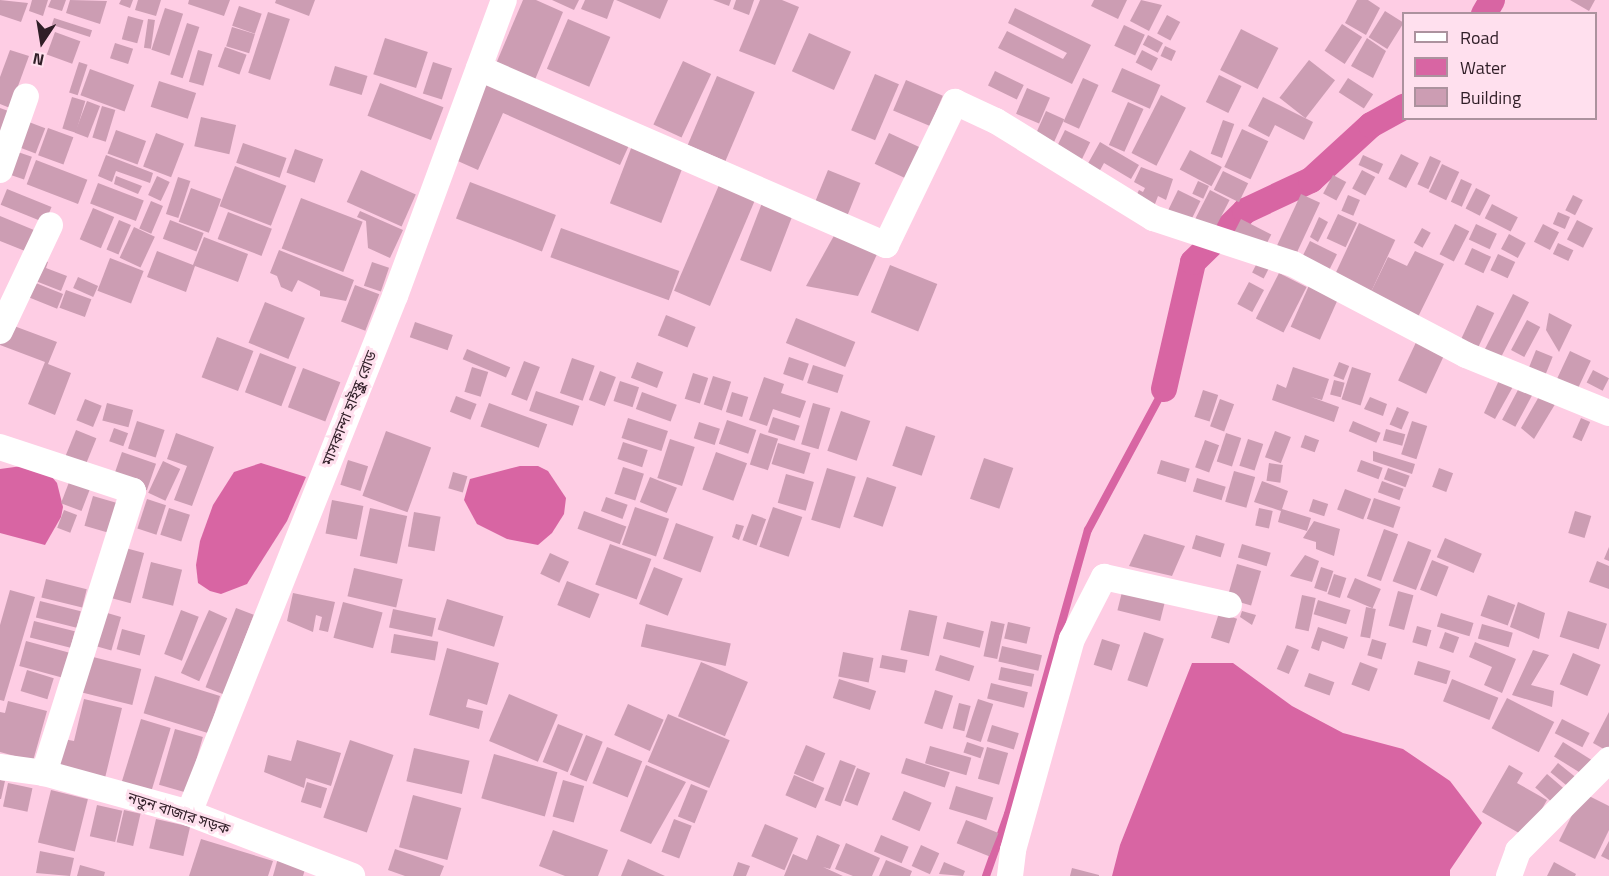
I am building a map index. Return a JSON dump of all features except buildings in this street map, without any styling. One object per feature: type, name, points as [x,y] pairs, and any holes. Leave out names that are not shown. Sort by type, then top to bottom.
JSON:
[{"type":"street","name":"মাসকান্দা হাইস্কুল রোড","points":[[189,813],[395,296],[504,0]]},
{"type":"street","points":[[479,68],[886,245],[956,102],[996,121],[1153,218],[1293,264],[1466,355],[1609,413]]},
{"type":"street","points":[[0,170],[26,96]]},
{"type":"street","points":[[0,331],[10,284],[50,225]]},
{"type":"street","points":[[0,447],[133,491],[44,773]]},
{"type":"street","points":[[1010,876],[1013,850],[1072,639],[1104,577],[1229,605]]},
{"type":"street","points":[[1509,876],[1518,851],[1609,760]]},
{"type":"street","name":"নতুন বাজার সড়ক","points":[[0,767],[44,773],[189,813],[352,876]]},
{"type":"water","points":[[261,463],[306,477],[287,521],[247,584],[221,594],[210,591],[198,583],[196,565],[200,541],[213,505],[234,472]]},
{"type":"water","points":[[22,466],[47,471],[57,483],[63,507],[61,517],[45,545],[0,533],[0,469]]},
{"type":"water","points":[[520,466],[538,466],[548,471],[566,498],[564,514],[552,533],[538,545],[507,539],[477,524],[464,500],[470,479]]},
{"type":"water","points":[[1192,663],[1233,663],[1292,706],[1343,733],[1403,749],[1450,781],[1482,823],[1450,870],[1450,876],[1112,876],[1120,845]]},
{"type":"waterway","points":[[1485,12],[1492,0]]},
{"type":"waterway","points":[[1164,389],[1193,262],[1245,211],[1311,180],[1371,125],[1402,108]]},
{"type":"waterway","points":[[986,876],[1008,814],[1088,530],[1164,389]]}]
